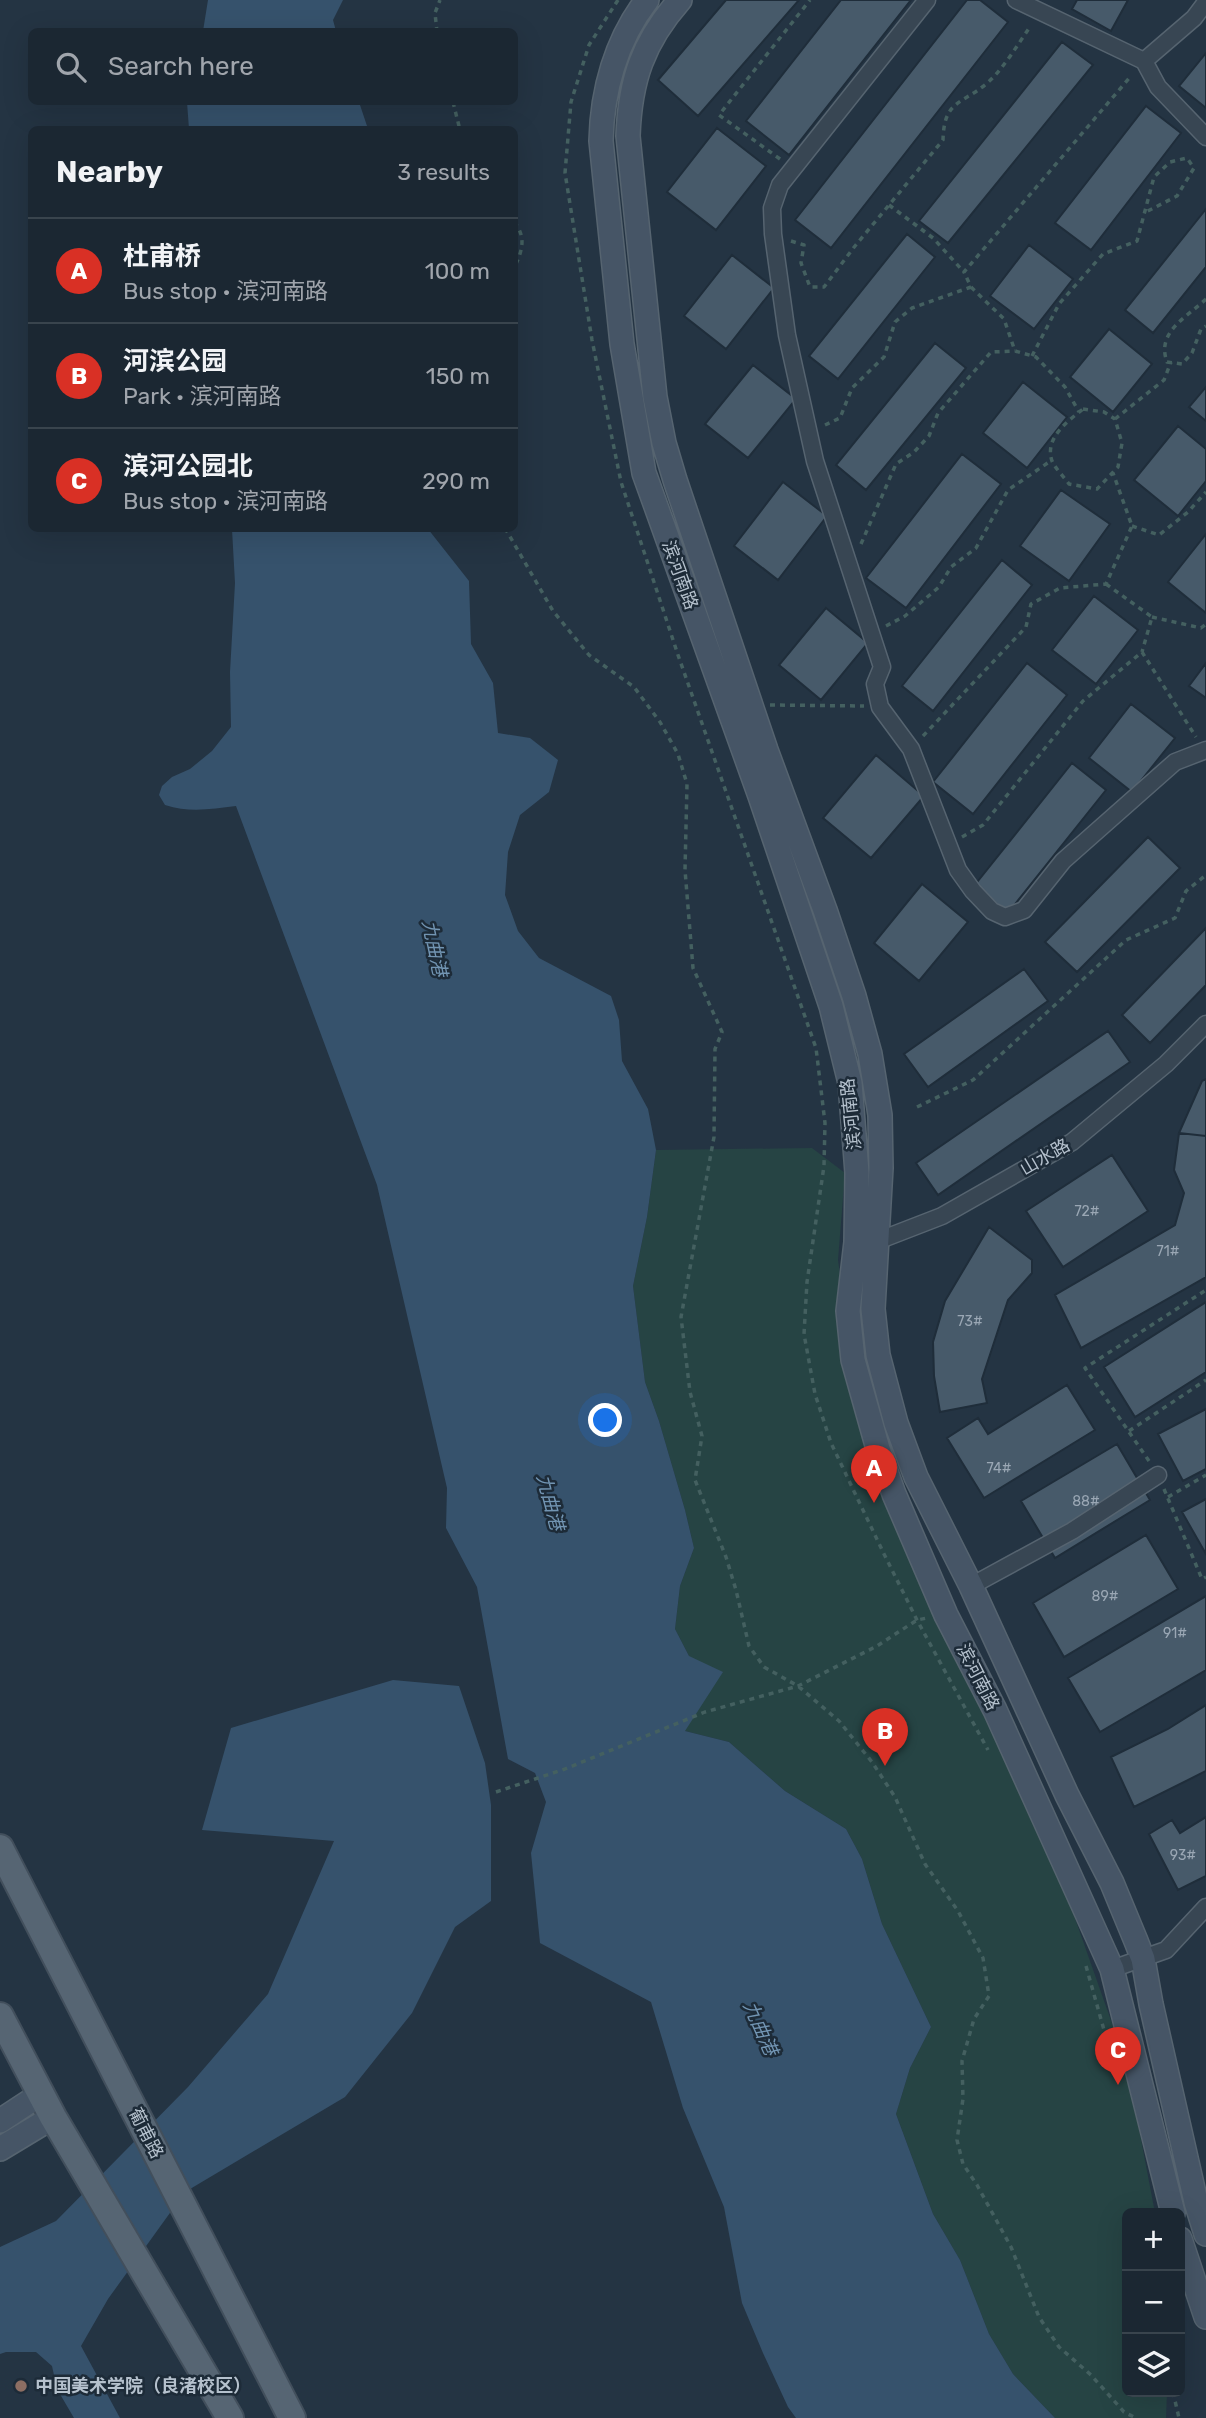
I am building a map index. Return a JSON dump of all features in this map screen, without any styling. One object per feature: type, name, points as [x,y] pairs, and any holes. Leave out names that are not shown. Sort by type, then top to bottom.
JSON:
[{"type":"main road","name":"葡甫路","points":[[0,1848],[292,2418]]},
{"type":"main road","points":[[0,2016],[47,2106],[230,2418]]},
{"type":"street","name":"滨河南路","points":[[647,0],[624,35],[606,90],[601,141],[629,399],[644,473],[760,796],[831,1006],[850,1083],[857,1173],[867,1241],[848,1311],[853,1360],[882,1460],[946,1615],[995,1710],[1112,1969],[1172,2208]]},
{"type":"street","points":[[680,0],[651,37],[633,86],[628,136],[655,397],[664,443],[750,704],[854,996],[870,1054],[880,1115],[881,1168],[867,1241],[877,1355],[896,1423],[916,1476],[971,1586],[1067,1795],[1112,1883],[1143,1959],[1192,2189],[1206,2234]]},
{"type":"street","points":[[927,0],[780,186],[772,208],[787,335],[816,461],[882,667],[875,684],[880,707],[911,749],[958,870],[992,911],[1005,917],[1024,910],[1063,861],[1175,762],[1206,752]]},
{"type":"street","points":[[1016,0],[1144,61],[1158,87],[1206,137]]},
{"type":"street","points":[[1144,61],[1194,18],[1206,2]]},
{"type":"street","name":"山水路","points":[[867,1241],[942,1216],[1072,1142],[1166,1064],[1206,1024]]},
{"type":"street","points":[[971,1586],[1072,1531],[1158,1475]]},
{"type":"street","points":[[1112,1969],[1166,1950],[1206,1907]]},
{"type":"street","points":[[0,2121],[47,2106]]},
{"type":"street","points":[[0,2150],[47,2106]]},
{"type":"street","points":[[1185,2254],[1206,2317]]},
{"type":"path","points":[[437,28],[435,13],[440,0]]},
{"type":"path","points":[[618,0],[589,45],[571,102],[565,173],[592,340],[621,482],[678,655],[816,1048],[825,1123],[824,1166],[807,1282],[804,1334],[815,1394],[831,1443],[917,1620],[990,1753]]},
{"type":"path","points":[[794,169],[719,115],[810,0]]},
{"type":"path","points":[[773,234],[804,245],[801,263],[810,288],[824,287],[943,140],[943,125],[951,108],[987,83],[1040,12]]},
{"type":"path","points":[[964,272],[1144,61]]},
{"type":"path","points":[[454,105],[459,126]]},
{"type":"path","points":[[1032,356],[1059,304],[1103,254],[1137,241],[1154,177],[1170,162],[1187,158],[1194,168],[1177,196],[1146,212]]},
{"type":"path","points":[[889,205],[933,238],[964,272],[971,287],[1004,319],[1015,351]]},
{"type":"path","points":[[518,227],[523,250],[518,260]]},
{"type":"path","points":[[809,433],[840,418],[852,388],[884,357],[895,323],[912,308],[971,287]]},
{"type":"path","points":[[1206,299],[1165,336],[1163,351],[1167,362],[1182,364],[1192,353],[1201,329],[1206,327]]},
{"type":"path","points":[[850,567],[896,464],[914,452],[929,436],[938,413],[991,352],[1015,351],[1032,356],[1065,387],[1079,412]]},
{"type":"path","points":[[1115,419],[1164,380],[1171,362]]},
{"type":"path","points":[[1083,409],[1104,412],[1115,419],[1122,443],[1118,467],[1097,489],[1069,484],[1052,460],[1052,439],[1083,409]]},
{"type":"path","points":[[872,634],[905,616],[939,587],[951,567],[976,548],[1008,490],[1052,460]]},
{"type":"path","points":[[1106,584],[1132,526],[1113,473]]},
{"type":"path","points":[[1132,526],[1159,534],[1188,512],[1206,492]]},
{"type":"path","points":[[507,532],[554,611],[589,655],[634,687],[660,722],[678,754],[687,784],[685,870],[693,968],[722,1032],[715,1049],[714,1137],[681,1317],[690,1392],[702,1436],[695,1480],[726,1557],[749,1646],[764,1667],[797,1686],[839,1721],[872,1762],[895,1797],[925,1864],[958,1911],[984,1958],[989,1996],[974,2019],[962,2061],[962,2099],[957,2140],[963,2164],[1011,2247],[1039,2317],[1059,2347],[1108,2393],[1124,2412],[1136,2418]]},
{"type":"path","points":[[911,749],[1026,627],[1031,604],[1060,588],[1106,584],[1152,617],[1200,628],[1206,625]]},
{"type":"path","points":[[948,845],[983,825],[1083,701],[1142,652],[1152,617]]},
{"type":"path","points":[[1142,652],[1206,752]]},
{"type":"path","points":[[750,704],[880,707]]},
{"type":"path","points":[[918,1107],[973,1080],[1126,940],[1175,918],[1186,891],[1206,874]]},
{"type":"path","points":[[1206,1290],[1085,1368],[1158,1475],[1202,1580],[1206,1577]]},
{"type":"path","points":[[1129,1432],[1206,1380]]},
{"type":"path","points":[[1167,1497],[1206,1475]]},
{"type":"path","points":[[496,1792],[565,1769],[705,1712],[797,1686],[877,1646],[917,1620],[946,1615]]},
{"type":"path","points":[[1084,1958],[1105,2036]]},
{"type":"path","points":[[1174,2397],[1179,2418]]},
{"type":"green space","points":[[812,1148],[845,1173],[838,1260],[866,1459],[1046,1836],[1127,2066],[1154,2208],[1122,2208],[1122,2397],[1167,2397],[1166,2418],[1055,2418],[1013,2374],[989,2334],[960,2260],[933,2214],[896,2114],[910,2068],[931,2027],[882,1924],[862,1859],[846,1829],[785,1791],[729,1742],[685,1731],[689,1656],[675,1629],[680,1586],[694,1548],[659,1421],[645,1382],[633,1286],[647,1217],[656,1150]]},
{"type":"water","points":[[208,0],[343,0],[333,20],[335,28],[203,28]]},
{"type":"water","points":[[187,105],[360,105],[367,126],[189,126]]},
{"type":"water","name":"九曲港","points":[[232,532],[430,532],[469,581],[471,644],[493,683],[498,733],[530,738],[558,760],[549,792],[520,815],[508,852],[505,895],[518,931],[539,958],[611,996],[619,1020],[622,1061],[648,1109],[656,1150],[647,1217],[633,1286],[645,1382],[659,1421],[694,1548],[680,1586],[675,1629],[689,1656],[723,1672],[685,1731],[729,1742],[785,1791],[846,1829],[862,1859],[882,1924],[931,2027],[910,2068],[896,2114],[933,2214],[960,2260],[989,2334],[1013,2374],[1055,2418],[796,2418],[788,2407],[742,2303],[724,2207],[683,2108],[651,2002],[540,1943],[531,1853],[546,1802],[535,1773],[508,1759],[477,1587],[446,1528],[447,1488],[377,1185],[236,806],[183,809],[165,805],[159,795],[162,786],[172,777],[190,769],[212,751],[231,727],[230,672],[235,583]]},
{"type":"water","points":[[393,1680],[459,1686],[485,1763],[491,1805],[491,1901],[455,1927],[412,2013],[345,2097],[185,2192],[108,2299],[81,2346],[120,2418],[74,2418],[57,2389],[52,2366],[36,2352],[0,2354],[0,2247],[56,2221],[188,2087],[268,1994],[334,1841],[202,1830],[231,1728]]},
{"type":"building","points":[[726,0],[799,0],[698,116],[658,80]]},
{"type":"building","points":[[841,0],[911,0],[789,155],[746,121]]},
{"type":"building","points":[[967,0],[980,0],[1008,22],[831,248],[795,220]]},
{"type":"building","points":[[1077,0],[1128,0],[1111,31],[1072,9]]},
{"type":"building","points":[[1062,42],[1093,65],[948,243],[919,221]]},
{"type":"building","points":[[1206,53],[1206,108],[1179,86]]},
{"type":"building","points":[[1146,106],[1181,133],[1091,250],[1055,223]]},
{"type":"building","points":[[717,128],[766,166],[716,230],[667,192]]},
{"type":"building","points":[[1206,209],[1206,267],[1153,333],[1125,310]]},
{"type":"building","points":[[907,234],[935,257],[838,379],[809,356]]},
{"type":"building","points":[[1029,245],[1073,279],[1034,329],[990,296]]},
{"type":"building","points":[[732,255],[774,288],[726,349],[684,316]]},
{"type":"building","points":[[1109,329],[1152,364],[1113,412],[1070,377]]},
{"type":"building","points":[[935,343],[966,368],[866,490],[836,465]]},
{"type":"building","points":[[753,365],[796,399],[748,458],[705,424]]},
{"type":"building","points":[[1023,382],[1067,417],[1027,468],[983,433]]},
{"type":"building","points":[[1206,387],[1206,421],[1189,407]]},
{"type":"building","points":[[1178,426],[1206,449],[1206,481],[1178,516],[1134,480]]},
{"type":"building","points":[[962,454],[1001,484],[906,608],[866,578]]},
{"type":"building","points":[[783,482],[827,516],[778,580],[734,546]]},
{"type":"building","points":[[1061,490],[1110,524],[1069,581],[1020,546]]},
{"type":"building","points":[[1206,534],[1206,613],[1168,582]]},
{"type":"building","points":[[1002,560],[1032,585],[933,711],[902,686]]},
{"type":"building","points":[[1094,596],[1138,630],[1096,684],[1052,650]]},
{"type":"building","points":[[826,608],[868,643],[821,700],[779,665]]},
{"type":"building","points":[[1027,663],[1067,695],[973,814],[933,782]]},
{"type":"building","points":[[1206,663],[1206,698],[1189,686]]},
{"type":"building","points":[[1131,704],[1175,738],[1132,792],[1089,758]]},
{"type":"building","points":[[876,755],[924,796],[871,858],[823,818]]},
{"type":"building","points":[[1072,763],[1106,790],[1008,913],[974,886]]},
{"type":"building","points":[[1148,837],[1180,868],[1077,972],[1045,942]]},
{"type":"building","points":[[922,884],[968,922],[919,981],[874,943]]},
{"type":"building","points":[[1206,928],[1206,985],[1150,1043],[1122,1015]]},
{"type":"building","points":[[1024,969],[1048,1001],[928,1087],[904,1054]]},
{"type":"building","points":[[1108,1031],[1130,1062],[938,1195],[916,1163]]},
{"type":"building","points":[[1206,1079],[1206,1136],[1179,1133],[1202,1081]]},
{"type":"building","points":[[1179,1133],[1206,1136],[1206,1277],[1081,1348],[1055,1295],[1175,1225],[1184,1193],[1174,1170]]},
{"type":"building","points":[[1112,1155],[1148,1211],[1063,1267],[1026,1211]]},
{"type":"building","points":[[989,1227],[1032,1260],[1032,1273],[1008,1300],[982,1379],[987,1403],[940,1412],[934,1376],[933,1342],[945,1301]]},
{"type":"building","points":[[1206,1302],[1206,1372],[1135,1417],[1104,1367]]},
{"type":"building","points":[[1067,1385],[1095,1430],[984,1498],[947,1438],[978,1418],[988,1434]]},
{"type":"building","points":[[1206,1409],[1206,1469],[1183,1481],[1158,1434]]},
{"type":"building","points":[[1117,1444],[1150,1500],[1055,1558],[1021,1501]]},
{"type":"building","points":[[1206,1499],[1206,1554],[1182,1512]]},
{"type":"building","points":[[1146,1535],[1178,1589],[1064,1657],[1033,1603]]},
{"type":"building","points":[[1206,1596],[1206,1670],[1100,1732],[1068,1678]]},
{"type":"building","points":[[1206,1705],[1206,1771],[1134,1807],[1111,1757],[1168,1729]]},
{"type":"building","points":[[1206,1817],[1206,1876],[1178,1890],[1149,1834],[1172,1820],[1180,1833]]},
{"type":"place","name":"杜甫桥","points":[[874,1503]]},
{"type":"place","name":"河滨公园","points":[[885,1766]]},
{"type":"place","name":"滨河公园北","points":[[1118,2085]]},
{"type":"place","name":"中国美术学院（良渚校区）","points":[[21,2386]]}]
